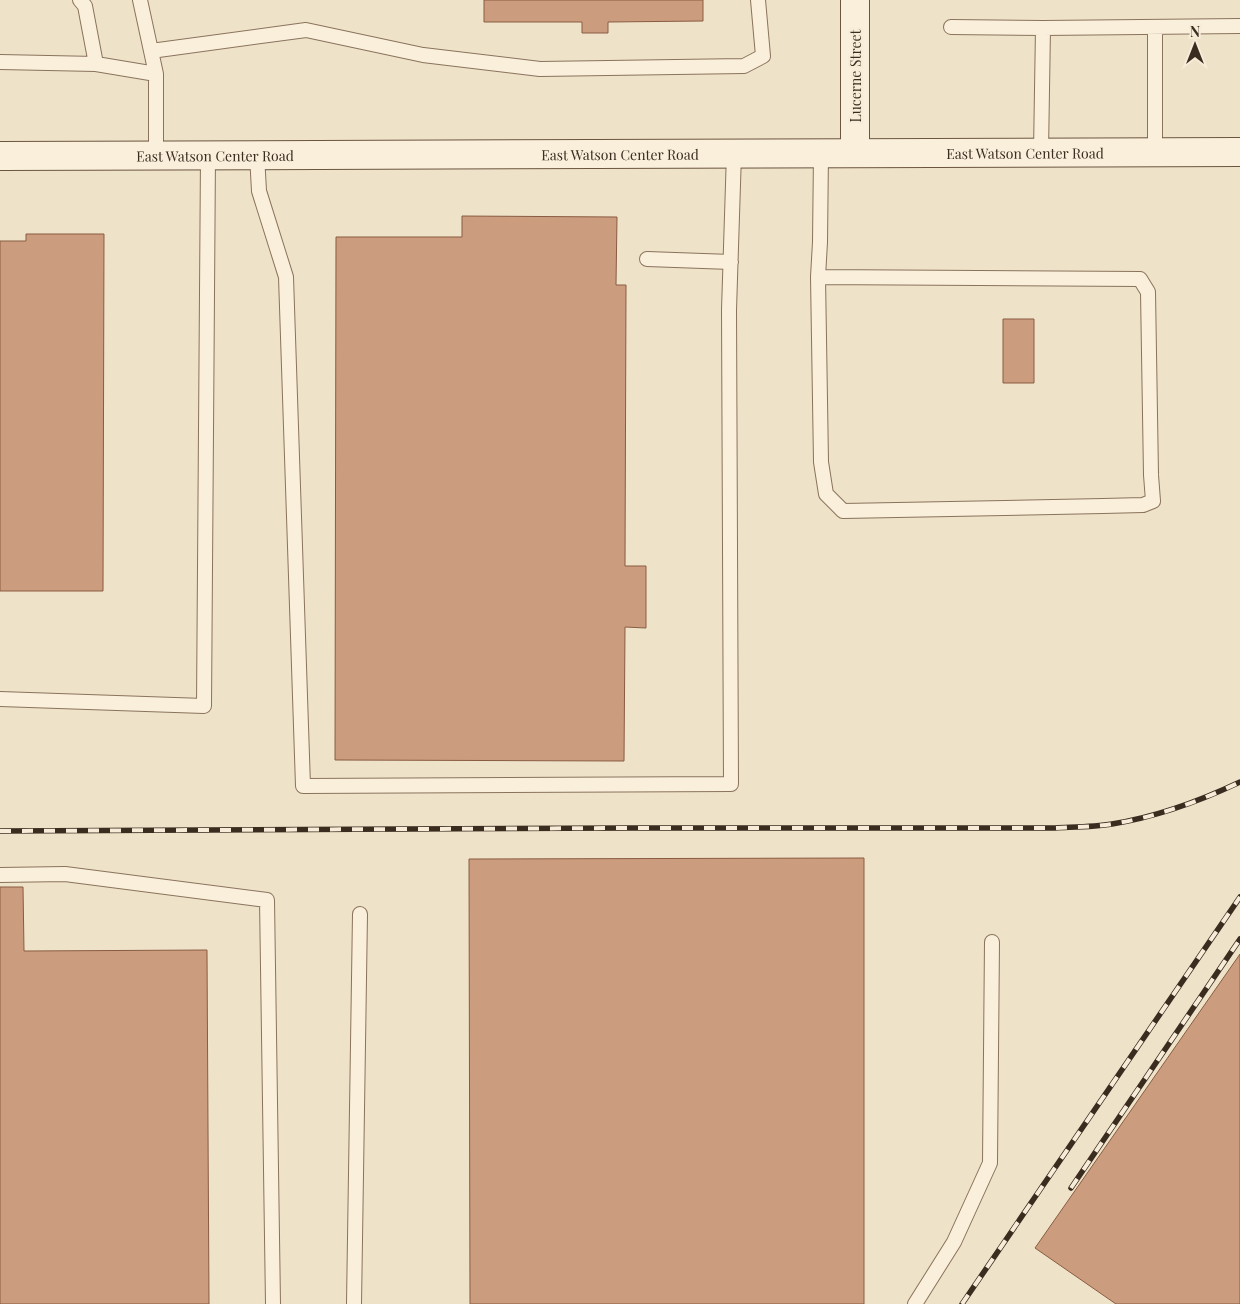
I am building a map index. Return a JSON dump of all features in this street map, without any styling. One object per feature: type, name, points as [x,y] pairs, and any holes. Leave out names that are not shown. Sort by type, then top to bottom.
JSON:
[{"type":"street","name":"Lucerne Street","points":[[855,0],[855,152]]},
{"type":"street","name":"East Watson Center Road","points":[[0,156],[1240,152]]},
{"type":"lane","points":[[80,0],[84,6],[96,64]]},
{"type":"lane","points":[[140,0],[156,74],[156,155]]},
{"type":"lane","points":[[151,51],[306,30],[423,55],[540,69],[744,66],[763,56],[758,0]]},
{"type":"lane","points":[[951,27],[1240,26]]},
{"type":"lane","points":[[1155,27],[1155,152]]},
{"type":"lane","points":[[1041,152],[1043,28]]},
{"type":"lane","points":[[0,62],[96,64],[156,74]]},
{"type":"lane","points":[[257,155],[259,191],[286,277],[303,786],[731,784],[729,310],[734,153]]},
{"type":"lane","points":[[818,277],[1140,279],[1148,292],[1153,501],[1143,505],[843,511],[826,494],[820,462],[818,277],[821,153]]},
{"type":"lane","points":[[0,699],[204,706],[208,155]]},
{"type":"lane","points":[[647,259],[731,262]]},
{"type":"lane","points":[[0,875],[65,874],[267,900],[273,1304]]},
{"type":"lane","points":[[354,1304],[360,914]]},
{"type":"lane","points":[[915,1304],[954,1242],[990,1163],[992,942]]},
{"type":"building","points":[[484,0],[703,0],[703,21],[608,22],[608,33],[582,33],[582,22],[484,22]]},
{"type":"building","points":[[462,216],[617,217],[616,285],[626,285],[625,566],[646,566],[646,628],[625,627],[624,761],[335,760],[336,237],[462,237]]},
{"type":"building","points":[[26,234],[104,234],[103,591],[0,591],[0,241],[26,241]]},
{"type":"building","points":[[1003,319],[1034,319],[1034,383],[1003,383]]},
{"type":"building","points":[[864,858],[864,1304],[470,1304],[469,859]]},
{"type":"building","points":[[0,887],[23,887],[24,951],[207,950],[209,1304],[0,1304]]},
{"type":"building","points":[[1240,954],[1240,1304],[1116,1304],[1035,1248]]},
{"type":"railway","points":[[0,831],[1055,828],[1105,825],[1145,817],[1194,802],[1240,782]]},
{"type":"railway","points":[[962,1304],[1240,897]]},
{"type":"railway","points":[[1071,1188],[1240,939]]}]
